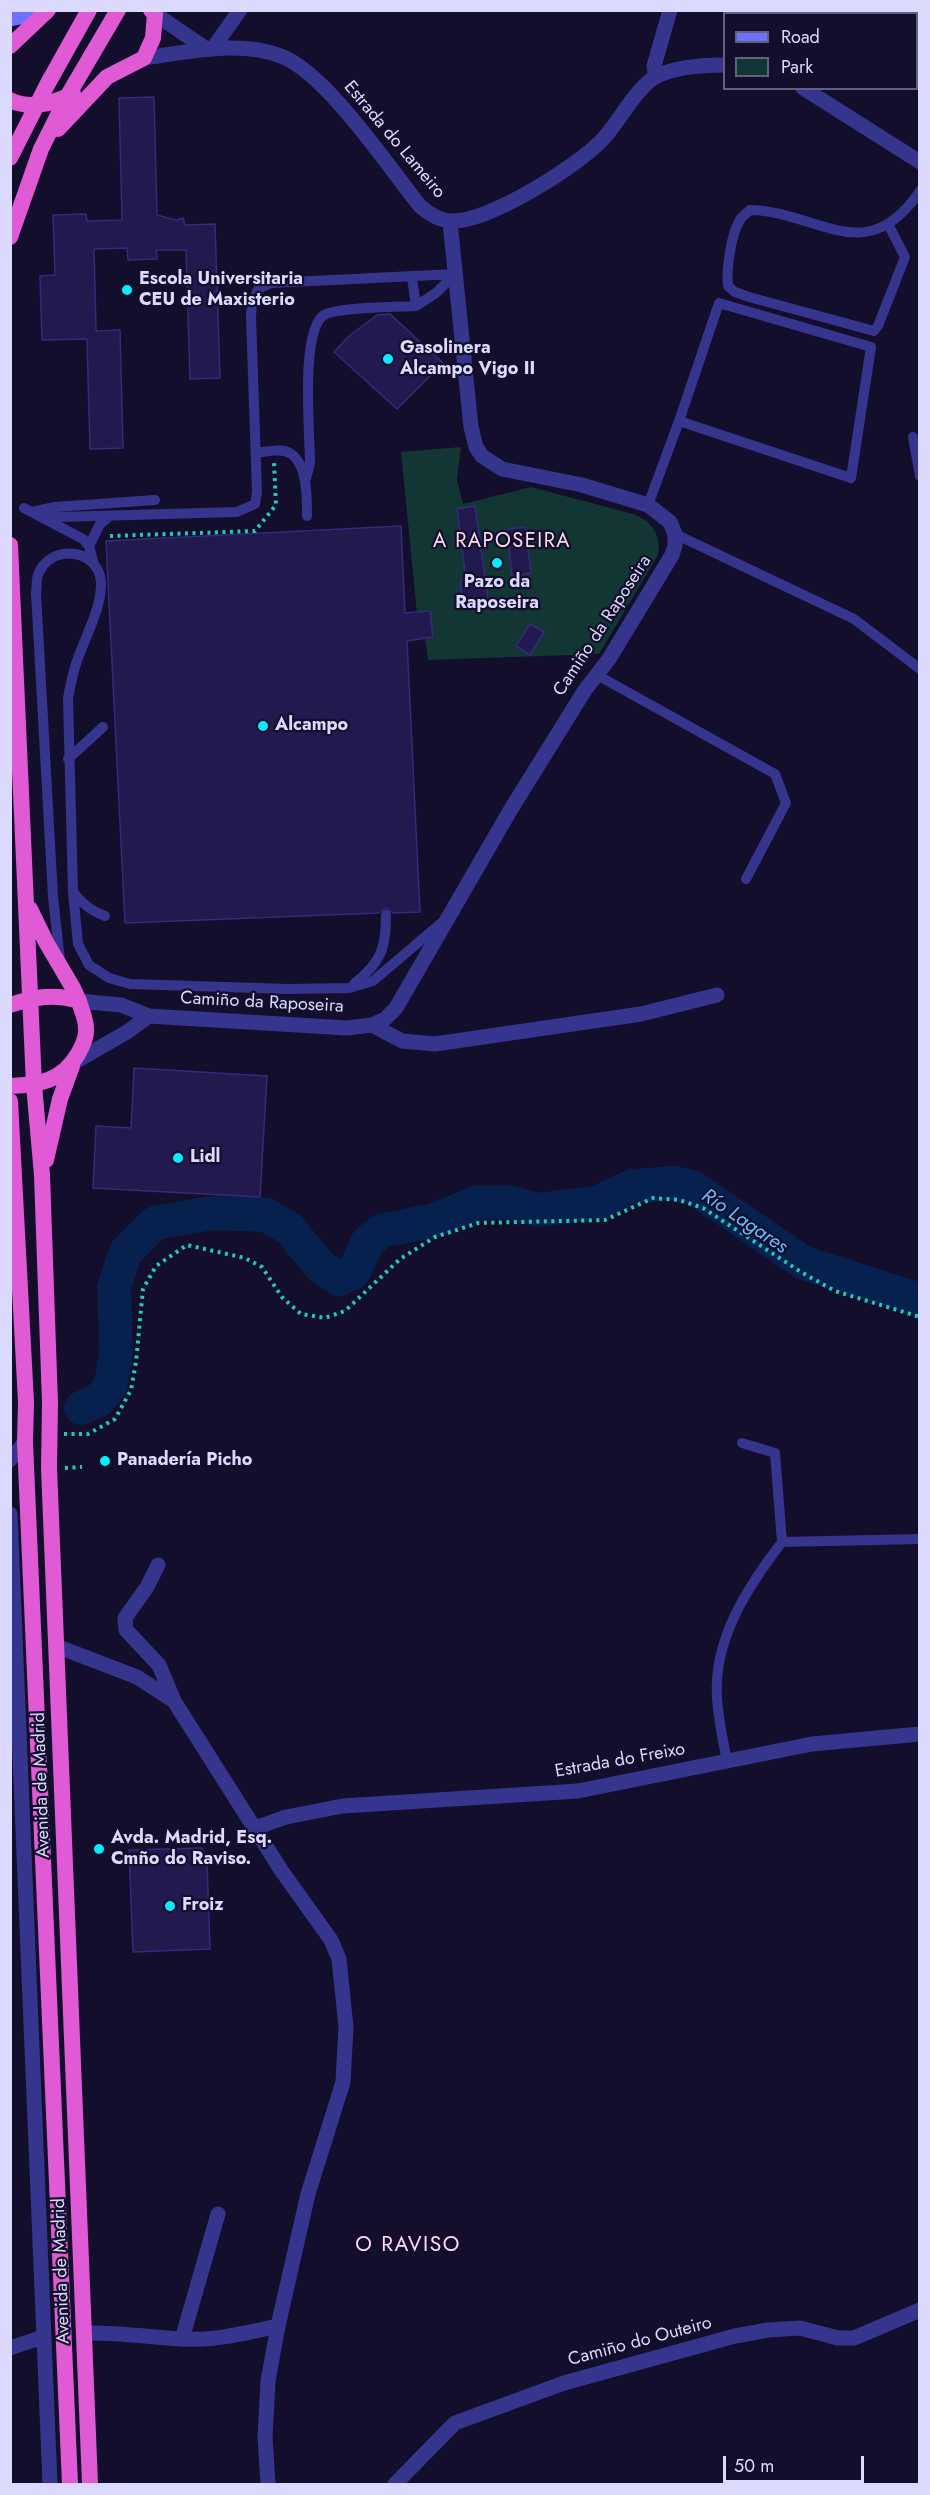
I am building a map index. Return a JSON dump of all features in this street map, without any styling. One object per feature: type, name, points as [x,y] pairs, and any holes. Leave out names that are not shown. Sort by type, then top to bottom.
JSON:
[{"type":"highway","points":[[10,158],[35,106],[89,10]]},
{"type":"highway","points":[[10,237],[40,149],[67,97],[118,10]]},
{"type":"highway","points":[[10,46],[49,11]]},
{"type":"highway","points":[[10,100],[35,106],[67,97],[144,58],[153,38],[155,12]]},
{"type":"highway","points":[[40,149],[107,77]]},
{"type":"highway","points":[[10,545],[32,998]]},
{"type":"highway","points":[[27,901],[46,942],[74,988],[87,1029],[82,1048],[73,1063],[60,1099],[42,1175]]},
{"type":"highway","points":[[10,1005],[32,998],[56,995],[78,1001]]},
{"type":"highway","name":"Avenida de Madrid","points":[[32,998],[34,1085],[42,1175],[51,1435],[49,1468],[90,2484]]},
{"type":"highway","points":[[10,1086],[34,1085],[50,1081],[73,1063]]},
{"type":"highway","name":"Avenida de Madrid","points":[[10,1101],[26,1402],[25,1442],[70,2484]]},
{"type":"main road","points":[[10,19],[49,11]]},
{"type":"street","points":[[155,12],[209,48],[240,10]]},
{"type":"street","points":[[656,77],[654,66],[670,10]]},
{"type":"street","name":"Estrada do Lameiro","points":[[144,58],[209,48],[257,51],[279,55],[296,63],[320,83],[420,206],[429,214],[450,222],[476,217],[494,210],[567,169],[603,139],[644,87],[656,77],[682,69],[723,65]]},
{"type":"street","points":[[806,90],[920,162]]},
{"type":"street","points":[[450,222],[471,427],[476,447],[482,456],[502,469],[582,485],[648,505],[670,522],[675,534]]},
{"type":"street","name":"Camiño da Raposeira","points":[[78,1001],[121,1005],[149,1016],[316,1027],[347,1028],[372,1025],[385,1019],[396,1008],[511,809],[672,555],[675,534]]},
{"type":"street","points":[[372,1025],[402,1041],[435,1044],[641,1014],[717,995]]},
{"type":"street","points":[[73,1063],[127,1032],[149,1016]]},
{"type":"street","points":[[10,1460],[25,1442]]},
{"type":"street","points":[[10,1514],[12,1624],[50,2484]]},
{"type":"street","points":[[158,1565],[147,1587],[125,1618],[126,1630],[159,1665],[174,1701],[281,1870],[331,1940],[339,1959],[346,2026],[343,2082],[308,2194],[278,2326],[268,2381],[266,2438],[268,2484]]},
{"type":"street","points":[[56,1646],[137,1677],[174,1701]]},
{"type":"street","name":"Estrada do Freixo","points":[[255,1828],[286,1817],[343,1806],[578,1791],[812,1744],[920,1734]]},
{"type":"street","points":[[182,2339],[218,2214]]},
{"type":"street","name":"Camiño do Outeiro","points":[[395,2484],[455,2423],[564,2383],[735,2336],[768,2330],[800,2328],[838,2338],[855,2338],[920,2310]]},
{"type":"street","points":[[84,2333],[117,2332],[182,2339],[221,2338],[278,2326]]},
{"type":"street","points":[[10,2348],[43,2337]]},
{"type":"lane","points":[[888,224],[905,257],[874,331],[749,297],[735,292],[728,286],[727,276],[735,232],[740,219],[750,210],[764,210],[840,232],[862,233],[888,224],[906,210],[920,191]]},
{"type":"lane","points":[[28,510],[59,518],[237,512],[248,508],[255,504],[257,492],[251,317],[252,304],[258,289],[270,283],[455,274]]},
{"type":"lane","points":[[307,516],[306,479],[310,463],[309,353],[313,330],[324,315],[340,311],[416,306],[436,293],[455,274]]},
{"type":"lane","points":[[412,277],[416,306]]},
{"type":"lane","points":[[648,505],[719,303],[871,347],[851,478],[679,421]]},
{"type":"lane","points":[[913,437],[920,476]]},
{"type":"lane","points":[[256,453],[283,451],[293,455],[306,479]]},
{"type":"lane","points":[[28,510],[155,500]]},
{"type":"lane","points":[[28,510],[82,539],[89,546],[101,581],[98,602],[75,668],[68,698],[73,892],[78,944],[89,965],[109,978],[130,984],[288,989],[349,988],[373,981],[447,918]]},
{"type":"lane","points":[[89,546],[100,524],[110,516]]},
{"type":"lane","points":[[675,534],[854,619],[920,669]]},
{"type":"lane","points":[[60,967],[52,885],[36,593],[38,575],[51,558],[63,553],[78,554],[94,566]]},
{"type":"lane","points":[[597,675],[775,774],[786,803],[746,879]]},
{"type":"lane","points":[[68,759],[103,727]]},
{"type":"lane","points":[[73,892],[92,911],[105,916]]},
{"type":"lane","points":[[349,988],[366,974],[379,956],[386,942],[386,915]]},
{"type":"lane","points":[[727,1761],[717,1696],[718,1673],[738,1609],[755,1577],[782,1542],[775,1453],[742,1443]]},
{"type":"lane","points":[[782,1542],[920,1539]]},
{"type":"path","points":[[51,1435],[88,1434],[115,1419],[131,1390],[143,1289],[156,1266],[187,1245],[244,1257],[262,1267],[282,1297],[301,1314],[325,1318],[345,1311],[400,1259],[435,1237],[478,1223],[605,1220],[653,1198],[678,1200],[703,1208],[801,1272],[835,1291],[920,1317]]},
{"type":"green space","points":[[461,447],[457,480],[463,504],[531,487],[633,514],[645,520],[654,530],[658,541],[658,555],[599,654],[428,660],[422,614],[417,614],[401,452]]},
{"type":"building","points":[[154,97],[157,215],[176,220],[183,218],[185,225],[215,224],[220,378],[190,379],[186,250],[156,250],[157,259],[128,260],[127,248],[94,249],[96,331],[120,330],[123,448],[90,449],[87,339],[42,340],[40,276],[55,275],[53,215],[86,214],[87,221],[122,220],[119,98]]},
{"type":"building","points":[[390,314],[443,363],[397,409],[334,352],[349,336],[377,315]]},
{"type":"building","points":[[475,506],[488,599],[463,602],[460,581],[466,580],[457,509]]},
{"type":"building","name":"Alcampo","points":[[401,526],[405,613],[430,611],[433,637],[407,641],[420,912],[393,913],[386,908],[379,913],[125,923],[106,541]]},
{"type":"building","points":[[525,527],[531,573],[512,576],[507,529]]},
{"type":"building","points":[[530,624],[544,632],[530,655],[516,646]]},
{"type":"building","name":"Lidl","points":[[134,1068],[267,1076],[260,1197],[93,1188],[96,1126],[131,1128]]},
{"type":"building","name":"Froiz","points":[[202,1848],[207,1862],[210,1949],[133,1952],[129,1850]]},
{"type":"waterway","name":"Río Lagares","points":[[81,1408],[99,1400],[111,1385],[116,1352],[114,1288],[125,1253],[155,1223],[211,1213],[267,1215],[290,1229],[319,1265],[339,1279],[354,1272],[367,1243],[381,1231],[435,1220],[476,1203],[508,1202],[538,1210],[599,1202],[633,1186],[675,1183],[694,1188],[804,1263],[920,1300]]},
{"type":"place","name":"Escola Universitaria CEU de Maxisterio","points":[[127,290]]},
{"type":"place","name":"Gasolinera Alcampo Vigo II","points":[[388,359]]},
{"type":"place","name":"Pazo da Raposeira","points":[[497,563]]},
{"type":"place","name":"Alcampo","points":[[263,726]]},
{"type":"place","name":"Lidl","points":[[178,1158]]},
{"type":"place","name":"Panadería Picho","points":[[105,1461]]},
{"type":"place","name":"Avda. Madrid, Esq. Cmño do Raviso.","points":[[99,1849]]},
{"type":"place","name":"Froiz","points":[[170,1906]]},
{"type":"district","name":"A RAPOSEIRA","points":[[502,542]]},
{"type":"district","name":"O RAVISO","points":[[408,2246]]}]
